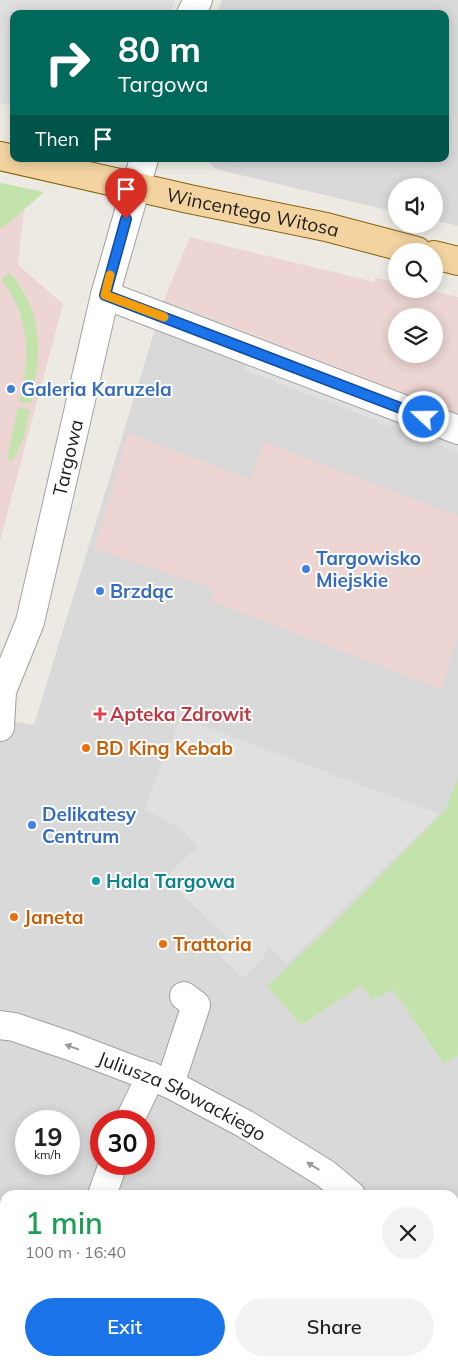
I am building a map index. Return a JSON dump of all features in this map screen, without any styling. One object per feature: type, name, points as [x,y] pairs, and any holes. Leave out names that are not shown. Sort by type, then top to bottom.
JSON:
[{"type":"main road","name":"Wincentego Witosa","points":[[27,162],[326,228],[388,244]]},
{"type":"main road","points":[[443,257],[458,261]]},
{"type":"street","name":"Targowa","points":[[0,727],[2,691],[30,622],[105,295],[143,162]]},
{"type":"street","points":[[105,295],[458,430]]},
{"type":"street","points":[[137,1110],[160,1080],[196,1005],[184,996]]},
{"type":"street","name":"Juliusza Słowackiego","points":[[0,1024],[70,1046],[160,1080],[253,1129],[326,1174],[346,1190]]},
{"type":"street","points":[[104,1190],[109,1175]]},
{"type":"shaded area","points":[[0,0],[175,0],[171,10],[10,10],[10,105],[0,103]]},
{"type":"shaded area","points":[[222,0],[458,0],[458,226],[443,222],[443,178],[388,178],[388,210],[215,169],[209,162],[449,162],[449,10],[218,10]]},
{"type":"shaded area","points":[[0,203],[24,208],[18,265],[63,304],[0,541]]},
{"type":"shaded area","points":[[190,237],[374,282],[375,278],[388,280],[388,298],[443,298],[443,293],[458,297],[458,414],[164,300]]},
{"type":"shaded area","points":[[164,300],[458,414],[458,1190],[0,1190],[0,719],[34,725]]},
{"type":"shaded area","points":[[251,350],[458,430],[458,452],[244,370]]},
{"type":"shaded area","name":"Targowisko Miejskie","points":[[128,433],[251,479],[264,442],[458,516],[458,633],[442,690],[211,601],[214,589],[94,549]]},
{"type":"shaded area","points":[[181,717],[439,814],[286,964],[268,945],[264,957],[243,978],[219,955],[231,941],[165,878],[198,846],[184,832],[144,809]]},
{"type":"green space","points":[[0,183],[44,192],[3,228],[0,227]]},
{"type":"green space","points":[[9,273],[16,279],[29,302],[37,330],[38,359],[31,404],[19,402],[26,365],[26,342],[17,306],[1,280]]},
{"type":"green space","points":[[18,407],[30,410],[24,437],[13,461],[7,460]]},
{"type":"green space","points":[[458,777],[458,1055],[444,1064],[393,990],[372,1000],[362,985],[301,1025],[267,986],[329,928],[446,809]]},
{"type":"slow traffic","points":[[110,275],[105,295],[164,317]]},
{"type":"place","name":"Galeria Karuzela","points":[[11,389]]},
{"type":"place","name":"Targowisko Miejskie","points":[[306,569]]},
{"type":"place","name":"Brzdąc","points":[[100,591]]},
{"type":"place","name":"Apteka Zdrowit","points":[[100,714]]},
{"type":"place","name":"BD King Kebab","points":[[86,748]]},
{"type":"place","name":"Delikatesy Centrum","points":[[32,825]]},
{"type":"place","name":"Hala Targowa","points":[[96,881]]},
{"type":"place","name":"Janeta","points":[[14,917]]},
{"type":"place","name":"Trattoria","points":[[163,944]]},
{"type":"route","points":[[126,219],[105,295],[424,417]]}]
